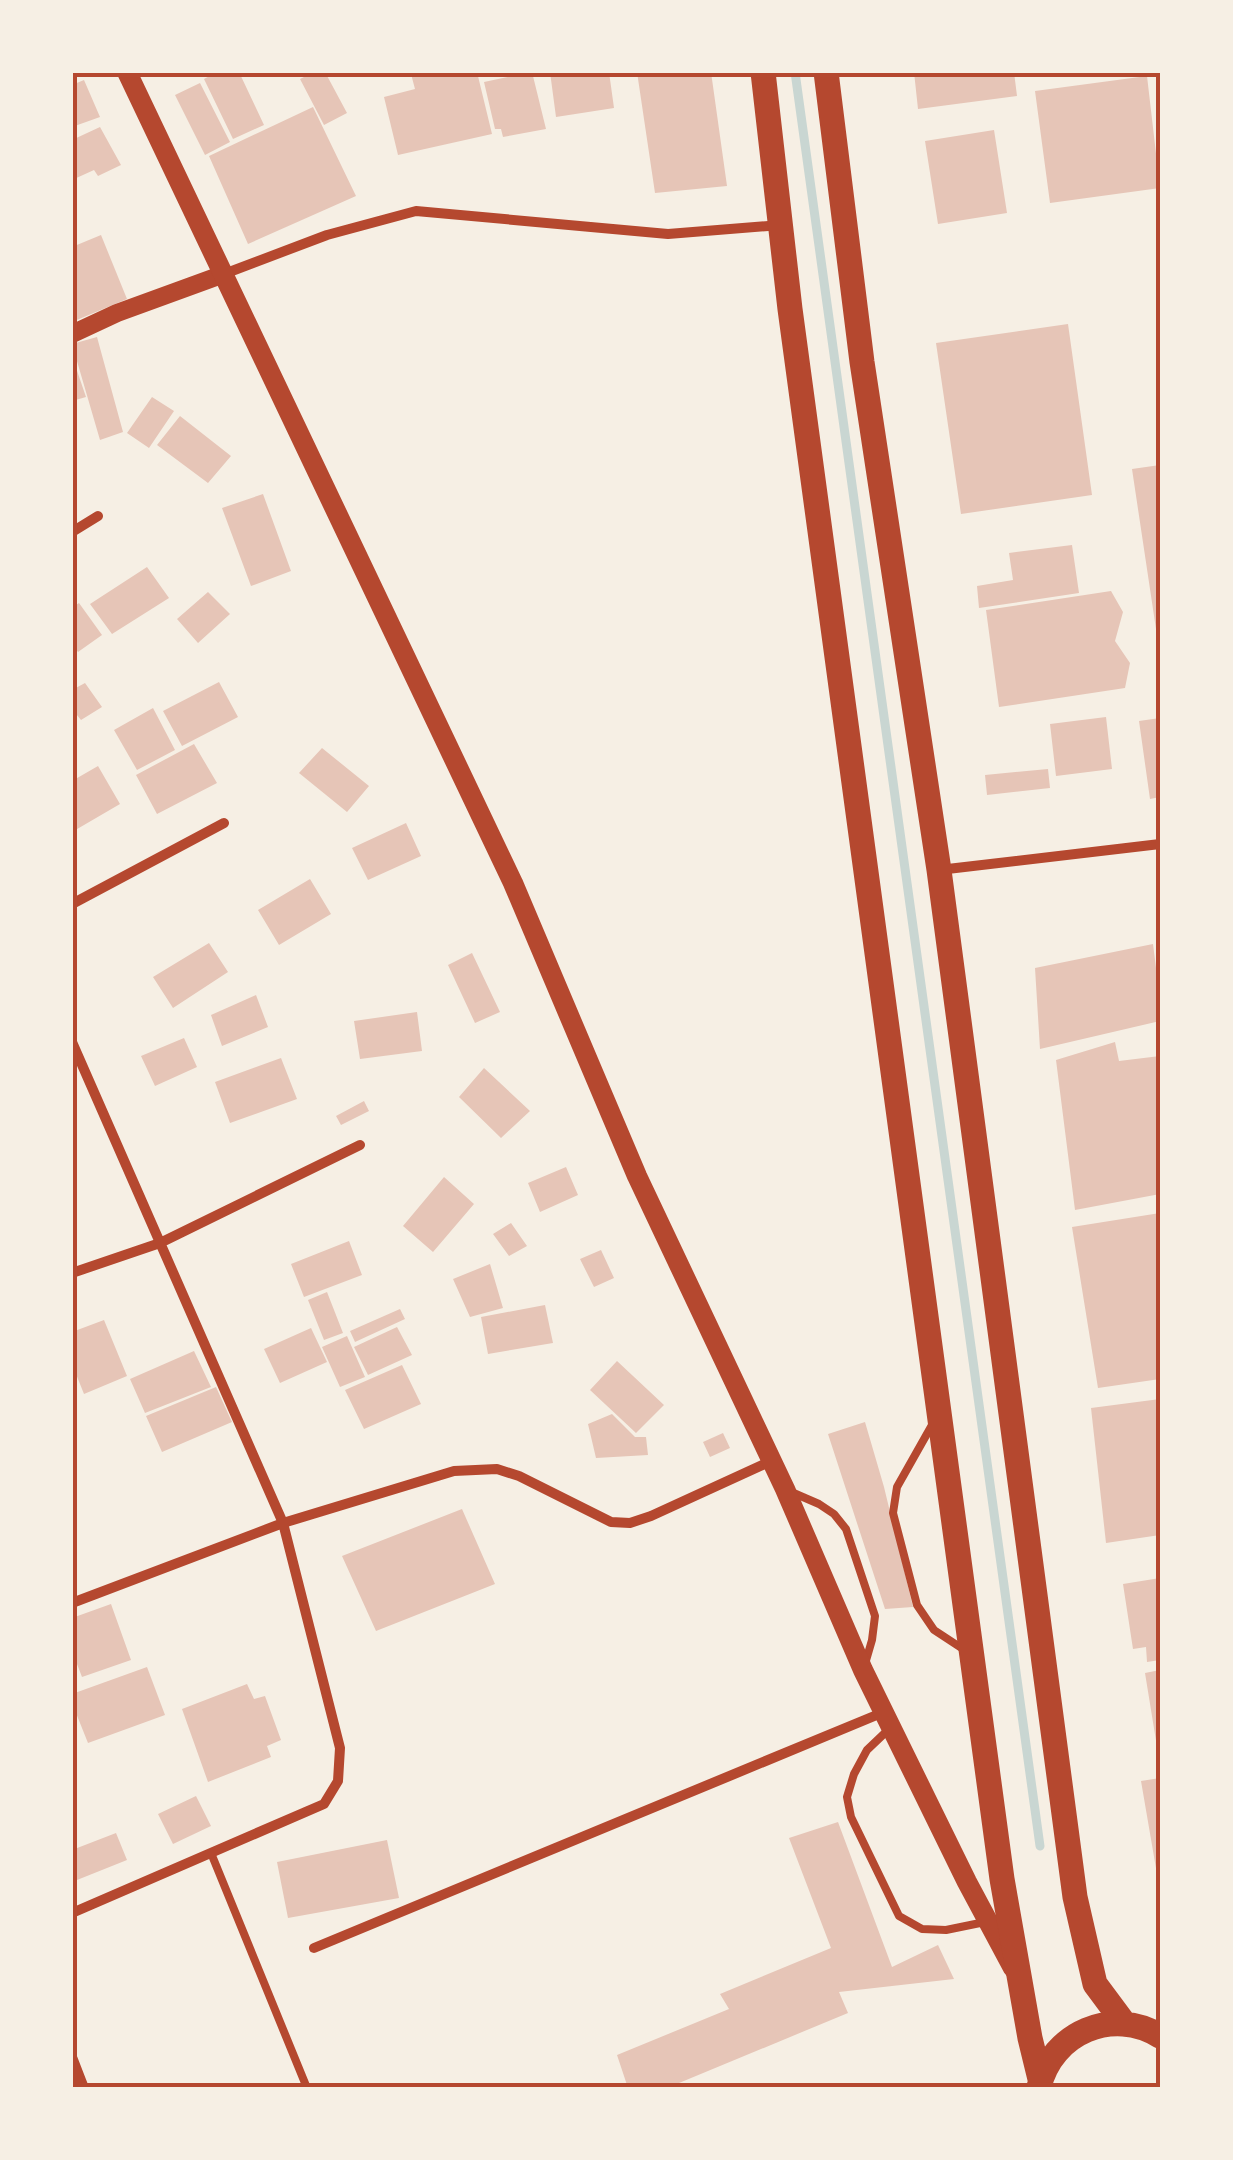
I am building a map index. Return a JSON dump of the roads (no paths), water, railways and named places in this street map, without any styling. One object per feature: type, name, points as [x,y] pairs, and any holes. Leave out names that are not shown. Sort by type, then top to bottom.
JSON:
[{"type":"main road","points":[[128,72],[512,884],[637,1176],[785,1490],[863,1670],[1021,1982]]},
{"type":"main road","points":[[763,72],[798,367],[938,1412],[1002,1878],[1039,2083]]},
{"type":"main road","points":[[826,72],[862,362],[939,870],[1075,1897],[1095,1984],[1124,2023]]},
{"type":"main road","points":[[1039,2083],[1055,2052],[1066,2041],[1094,2026],[1124,2023],[1158,2032]]},
{"type":"street","points":[[72,334],[327,235],[416,211],[668,234],[782,225]]},
{"type":"street","points":[[72,532],[98,516]]},
{"type":"street","points":[[72,904],[224,823]]},
{"type":"street","points":[[939,870],[1160,844]]},
{"type":"street","points":[[72,1042],[283,1523],[340,1748],[338,1781],[324,1804],[72,1913]]},
{"type":"street","points":[[72,1273],[160,1242],[360,1145]]},
{"type":"street","points":[[72,1604],[283,1523],[454,1471],[498,1469],[610,1522],[630,1523],[771,1461]]},
{"type":"street","points":[[314,1948],[888,1720]]},
{"type":"street","points":[[72,2057],[84,2088]]},
{"type":"lane","points":[[938,1412],[897,1487],[893,1513],[917,1605],[934,1630],[972,1656]]},
{"type":"lane","points":[[785,1490],[820,1504],[846,1529],[875,1616],[863,1670]]},
{"type":"lane","points":[[888,1720],[854,1774],[847,1797],[850,1816],[899,1916],[922,1929],[946,1930],[988,1922]]},
{"type":"lane","points":[[212,1853],[307,2088]]},
{"type":"waterway","points":[[795,72],[1040,1846]]}]
